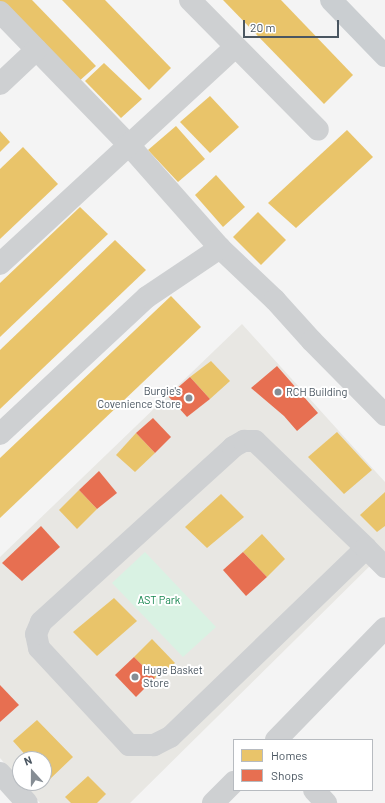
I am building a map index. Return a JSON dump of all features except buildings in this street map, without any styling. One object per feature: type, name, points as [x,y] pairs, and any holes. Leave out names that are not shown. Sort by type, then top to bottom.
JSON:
[{"type":"main road","points":[[331,0],[385,56]]},
{"type":"street","points":[[190,0],[318,130]]},
{"type":"street","points":[[0,12],[128,144],[220,248],[275,300],[385,415]]},
{"type":"street","points":[[0,264],[128,144],[235,47]]},
{"type":"street","points":[[0,84],[36,50]]},
{"type":"street","points":[[0,434],[147,297],[220,248]]},
{"type":"street","points":[[366,548],[170,736],[154,745],[129,746],[39,648],[36,634],[41,622],[233,447],[244,441],[255,441],[366,548],[385,567]]},
{"type":"street","points":[[277,739],[385,628]]},
{"type":"street","points":[[0,773],[27,803]]},
{"type":"street","points":[[213,803],[233,783]]},
{"type":"street","points":[[315,791],[326,803]]},
{"type":"shaded area","points":[[242,324],[385,482],[385,551],[130,803],[40,803],[29,791],[52,791],[52,751],[12,751],[12,772],[0,758],[0,557]]},
{"type":"green space","name":"AST Park","points":[[145,552],[216,627],[183,657],[112,583]]},
{"type":"place","name":"RCH Building","points":[[278,392]]},
{"type":"place","name":"Burgie's Covenience Store","points":[[189,398]]},
{"type":"place","name":"Huge Basket Store","points":[[135,677]]}]
